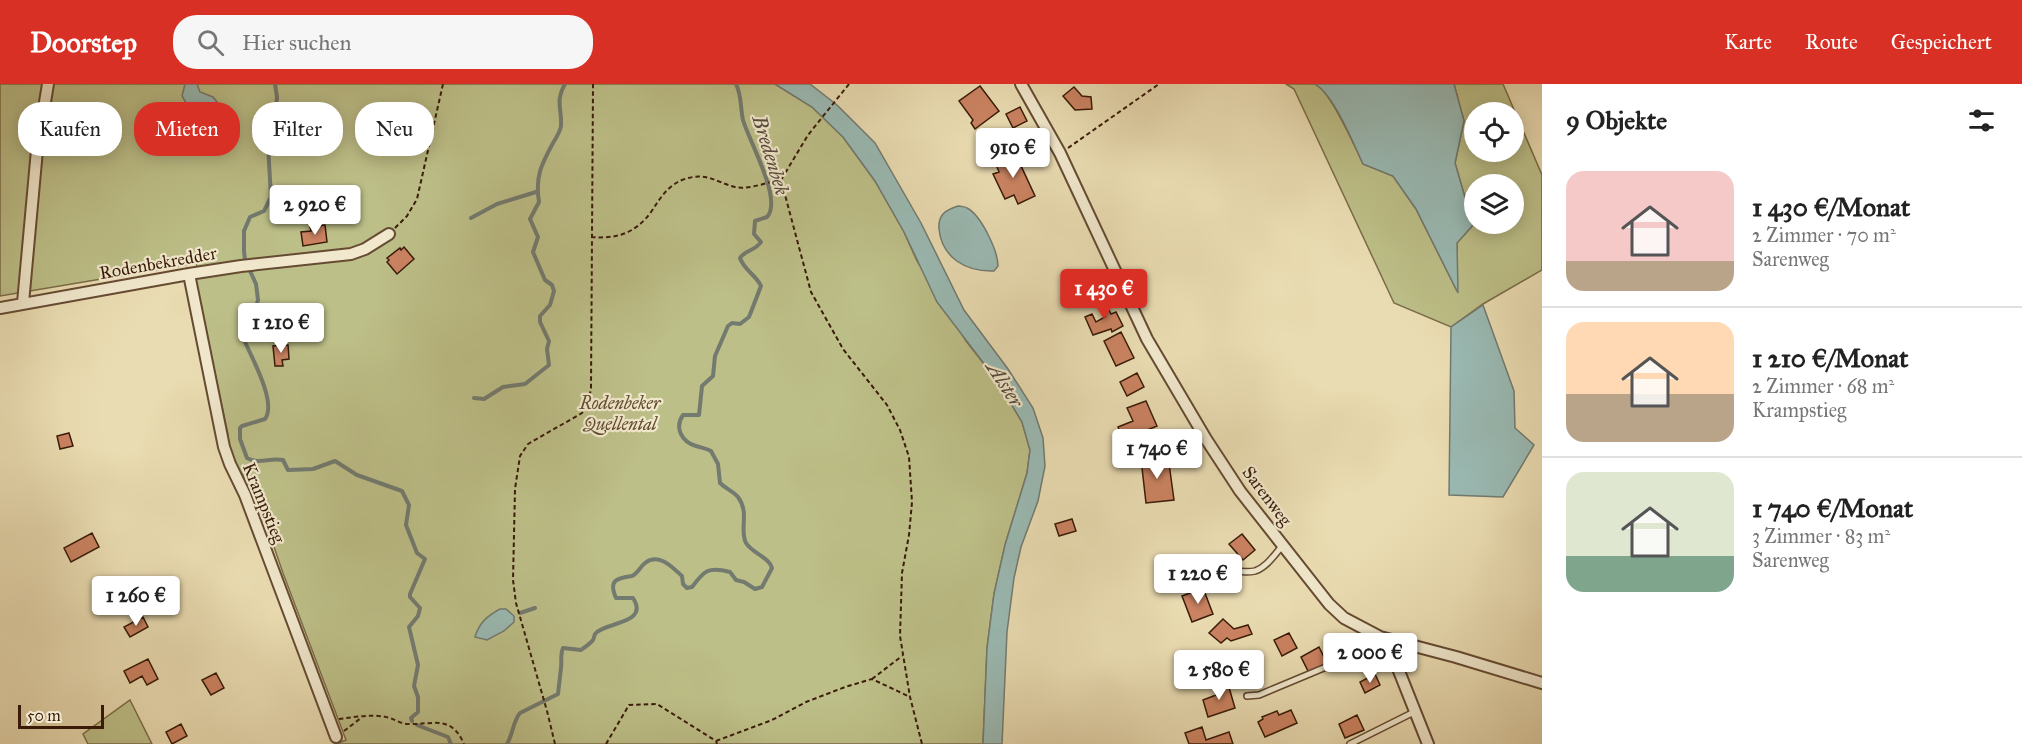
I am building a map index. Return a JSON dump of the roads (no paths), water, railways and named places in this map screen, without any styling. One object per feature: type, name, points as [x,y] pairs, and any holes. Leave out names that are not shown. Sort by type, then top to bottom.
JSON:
[{"type":"street","points":[[23,303],[37,150],[48,84]]},
{"type":"street","name":"Sarenweg","points":[[1021,84],[1060,153],[1147,339],[1240,491],[1329,604],[1344,618],[1376,635],[1542,683]]},
{"type":"street","name":"Rodenbekredder","points":[[0,308],[189,274],[351,254],[365,249],[389,234]]},
{"type":"street","name":"Krampstieg","points":[[189,274],[224,447],[245,495],[336,737]]},
{"type":"street","points":[[1376,635],[1395,661],[1428,744]]},
{"type":"lane","points":[[1194,591],[1198,579],[1204,573],[1222,569],[1250,572],[1256,570],[1267,563],[1283,545]]},
{"type":"lane","points":[[1247,696],[1259,695],[1350,657],[1376,635]]},
{"type":"lane","points":[[1350,744],[1414,712]]},
{"type":"water","points":[[185,84],[197,84],[200,92],[213,97],[217,102],[186,102],[182,96]]},
{"type":"water","name":"Alster","points":[[775,84],[810,84],[837,105],[875,143],[921,223],[964,310],[1008,369],[1033,408],[1043,438],[1045,466],[1038,501],[1021,547],[1014,578],[1007,632],[1002,744],[983,744],[987,648],[994,594],[1005,545],[1027,473],[1030,450],[1022,422],[998,382],[937,302],[904,232],[875,181],[843,137],[812,107]]},
{"type":"water","points":[[1315,84],[1454,84],[1464,121],[1455,163],[1464,194],[1465,234],[1457,243],[1458,293],[1416,209],[1393,176],[1363,164],[1336,109]]},
{"type":"water","points":[[958,206],[972,212],[988,234],[997,259],[998,266],[994,271],[965,266],[950,255],[945,248],[939,229],[940,220],[946,211]]},
{"type":"water","points":[[1483,305],[1514,391],[1515,428],[1534,445],[1503,497],[1449,495],[1451,327]]},
{"type":"water","points":[[500,609],[506,609],[514,616],[514,622],[504,631],[487,640],[475,637],[484,620]]},
{"type":"waterway","points":[[275,84],[277,97],[274,131],[268,145],[271,197],[264,211],[250,217],[244,231],[245,260],[256,284],[258,300],[245,342],[266,392],[268,412],[265,419],[242,426],[240,439],[247,458],[251,460],[283,460],[288,470],[313,469],[335,461],[357,475],[402,491],[409,505],[406,525],[417,553],[425,559],[410,594],[420,608],[418,616],[409,627],[418,665],[414,686],[418,697],[418,712],[411,718],[412,721]]},
{"type":"waterway","points":[[474,398],[484,399],[503,387],[525,384],[549,365],[547,349],[549,341],[540,322],[540,316],[550,305],[554,291],[552,285],[545,280],[533,252],[538,237],[530,219],[539,202],[540,171],[560,128],[560,100],[565,84]]},
{"type":"waterway","name":"Bredenbek","points":[[507,744],[520,713],[558,694],[563,648],[581,650],[592,641],[597,632],[626,621],[636,612],[637,606],[633,598],[616,598],[613,587],[618,579],[632,576],[645,563],[655,559],[670,565],[682,576],[683,584],[687,588],[692,587],[707,571],[716,570],[730,572],[736,580],[755,589],[762,587],[772,568],[768,561],[746,543],[743,532],[742,503],[736,495],[720,483],[718,464],[711,451],[691,444],[683,438],[679,429],[683,415],[699,415],[702,386],[713,376],[715,356],[728,326],[732,323],[740,324],[749,317],[761,286],[740,258],[761,242],[754,234],[755,221],[767,217],[771,209],[771,198],[763,170],[743,120],[736,84]]},
{"type":"waterway","points":[[471,218],[497,204],[536,192]]},
{"type":"waterway","points":[[520,613],[535,608]]},
{"type":"waterway","points":[[417,725],[448,737],[451,744]]},
{"type":"park label","name":"Rodenbeker Quellental","points":[[620,413]]}]
